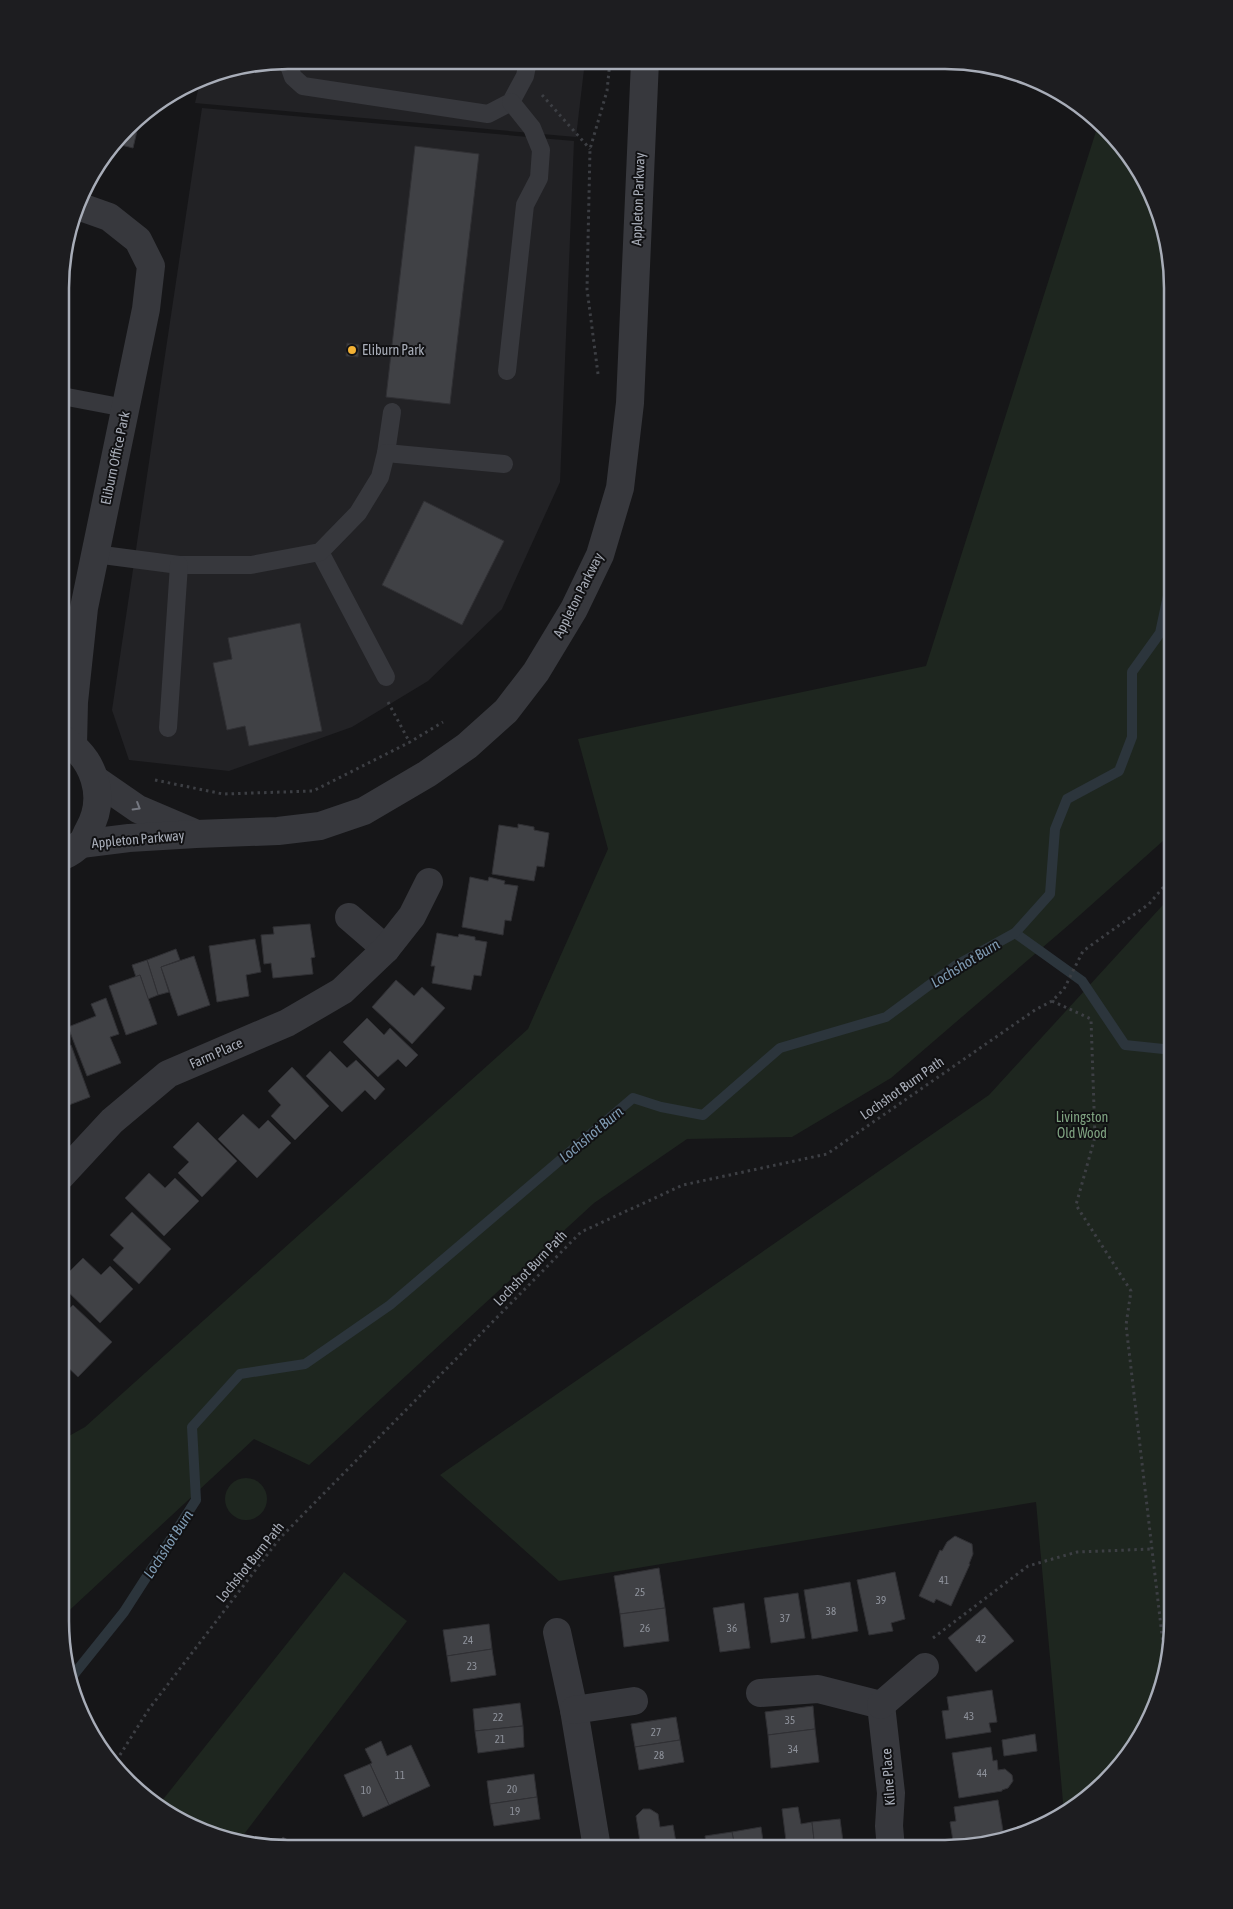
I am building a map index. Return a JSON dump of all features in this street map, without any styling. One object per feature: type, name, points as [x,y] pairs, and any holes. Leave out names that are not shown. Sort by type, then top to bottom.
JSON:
[{"type":"street","name":"Appleton Parkway","points":[[71,850],[196,834],[278,832],[320,826],[364,811],[428,774],[466,746],[506,711],[536,672],[570,617],[600,555],[620,488],[630,403],[645,69]]},
{"type":"street","name":"Eliburn Office Park","points":[[69,730],[74,702],[84,608],[146,309],[151,266],[138,240],[109,217],[83,208]]},
{"type":"street","name":"Eliburn Office Park","points":[[69,638],[84,608]]},
{"type":"street","name":"Appleton Parkway","points":[[69,743],[87,760],[96,780],[98,801],[94,822],[71,850]]},
{"type":"street","name":"Appleton Parkway","points":[[96,780],[138,809],[196,834]]},
{"type":"street","name":"Farm Place","points":[[69,1168],[112,1122],[168,1074],[287,1023],[342,991],[386,949],[412,916],[429,882]]},
{"type":"street","points":[[349,917],[386,949]]},
{"type":"street","points":[[557,1632],[574,1710],[596,1840]]},
{"type":"street","points":[[760,1693],[818,1689],[881,1705],[925,1667]]},
{"type":"street","points":[[574,1710],[634,1701]]},
{"type":"street","name":"Kilne Place","points":[[881,1705],[891,1793],[890,1840]]},
{"type":"lane","points":[[290,69],[293,77],[303,86],[488,114],[511,102],[527,69]]},
{"type":"lane","points":[[507,371],[525,205],[539,178],[541,150],[532,128],[511,102]]},
{"type":"lane","points":[[69,397],[125,408]]},
{"type":"lane","points":[[95,554],[179,565],[251,565],[320,552],[358,513],[380,477],[386,453],[392,412]]},
{"type":"lane","points":[[386,453],[504,464]]},
{"type":"lane","points":[[320,552],[386,677]]},
{"type":"lane","points":[[168,728],[179,565]]},
{"type":"path","points":[[527,69],[590,149]]},
{"type":"path","points":[[599,377],[587,289],[590,149],[608,91],[609,69]]},
{"type":"path","points":[[386,677],[384,697],[428,774]]},
{"type":"path","points":[[138,809],[149,779],[222,794],[313,791],[410,742],[451,717]]},
{"type":"path","name":"Lochshot Burn Path","points":[[117,1759],[149,1709],[280,1538],[581,1232],[683,1185],[827,1154],[1035,1010],[1052,1001],[1064,989],[1083,951],[1149,904],[1164,886]]},
{"type":"path","points":[[1052,1001],[1091,1019],[1095,1137],[1076,1205],[1131,1291],[1126,1325],[1163,1643]]},
{"type":"path","points":[[925,1667],[930,1640],[1028,1566],[1077,1552],[1152,1549]]},
{"type":"shaded area","points":[[274,69],[584,69],[576,137],[195,103],[199,88],[204,85],[231,76]]},
{"type":"shaded area","points":[[202,108],[574,141],[560,482],[502,609],[428,681],[352,727],[229,771],[129,760],[112,710]]},
{"type":"green space","points":[[1097,130],[1119,154],[1142,191],[1157,231],[1164,274],[1164,840],[891,1078],[792,1137],[687,1139],[594,1203],[309,1465],[254,1439],[69,1611],[69,1436],[85,1427],[528,1029],[608,849],[578,739],[926,666]]},
{"type":"green space","name":"Livingston Old Wood","points":[[1164,904],[1164,1635],[1160,1664],[1153,1692],[1135,1731],[1110,1766],[1090,1786],[1063,1805],[1036,1502],[559,1581],[440,1475],[989,1095]]},
{"type":"green space","points":[[242,1478],[250,1478],[261,1484],[267,1499],[261,1514],[250,1520],[242,1520],[231,1514],[225,1503],[225,1495],[231,1484]]},
{"type":"green space","points":[[344,1572],[407,1621],[243,1836],[204,1824],[162,1800]]},
{"type":"building","points":[[138,128],[133,148],[121,145]]},
{"type":"building","points":[[415,146],[479,154],[450,404],[386,397]]},
{"type":"building","name":"Eliburn Park","points":[[347,343],[359,345],[358,357],[346,356]]},
{"type":"building","points":[[424,501],[504,541],[462,625],[382,585]]},
{"type":"building","points":[[300,623],[322,731],[249,746],[245,726],[227,730],[213,663],[232,659],[228,638]]},
{"type":"building","points":[[518,824],[534,827],[534,830],[549,833],[544,867],[537,866],[534,881],[492,874],[499,825],[518,828]]},
{"type":"building","points":[[470,877],[488,881],[489,877],[505,881],[504,884],[518,886],[511,921],[505,920],[503,935],[462,927]]},
{"type":"building","points":[[310,924],[315,957],[311,958],[313,974],[273,978],[271,963],[264,964],[261,935],[274,934],[273,927]]},
{"type":"building","points":[[437,933],[458,937],[459,934],[475,937],[475,940],[487,942],[481,976],[474,975],[471,990],[432,983],[435,966],[431,966]]},
{"type":"building","points":[[255,939],[261,972],[246,975],[249,996],[217,1002],[209,946]]},
{"type":"building","points":[[176,949],[180,960],[161,967],[169,992],[158,995],[147,960]]},
{"type":"building","points":[[194,956],[210,1005],[178,1016],[161,967]]},
{"type":"building","points":[[147,960],[158,995],[148,999],[140,975],[136,977],[132,965]]},
{"type":"building","points":[[140,975],[157,1024],[126,1035],[109,986]]},
{"type":"building","points":[[396,980],[414,996],[422,987],[445,1008],[412,1044],[372,1007]]},
{"type":"building","points":[[106,998],[119,1034],[110,1037],[121,1063],[87,1076],[69,1027],[96,1016],[91,1004]]},
{"type":"building","points":[[367,1018],[384,1035],[390,1028],[418,1055],[406,1067],[398,1059],[378,1077],[343,1042]]},
{"type":"building","points":[[71,1045],[90,1097],[69,1105],[69,1046]]},
{"type":"building","points":[[330,1051],[347,1068],[356,1060],[385,1089],[375,1100],[365,1090],[342,1112],[306,1076]]},
{"type":"building","points":[[292,1067],[329,1106],[295,1140],[271,1116],[281,1105],[268,1091]]},
{"type":"building","points":[[243,1114],[259,1129],[268,1120],[291,1143],[257,1178],[218,1139]]},
{"type":"building","points":[[198,1122],[237,1161],[202,1197],[178,1173],[189,1162],[173,1147]]},
{"type":"building","points":[[149,1173],[165,1188],[175,1178],[199,1201],[164,1236],[125,1198]]},
{"type":"building","points":[[132,1212],[171,1249],[139,1284],[113,1260],[124,1248],[110,1235]]},
{"type":"building","points":[[83,1258],[101,1275],[110,1266],[133,1289],[100,1323],[69,1293],[69,1272]]},
{"type":"building","points":[[73,1305],[112,1342],[78,1377],[69,1368],[69,1309]]},
{"type":"building","points":[[955,1536],[972,1544],[973,1554],[970,1564],[951,1606],[936,1599],[934,1603],[919,1596],[940,1550],[942,1551],[947,1542]]},
{"type":"building","points":[[659,1568],[665,1608],[620,1614],[614,1576]]},
{"type":"building","points":[[895,1572],[905,1619],[891,1623],[893,1631],[869,1635],[857,1580]]},
{"type":"building","points":[[850,1582],[858,1631],[812,1639],[804,1590]]},
{"type":"building","points":[[798,1593],[805,1638],[771,1643],[764,1598]]},
{"type":"building","points":[[744,1603],[750,1648],[720,1652],[713,1608]]},
{"type":"building","points":[[985,1607],[1014,1641],[976,1672],[948,1638]]},
{"type":"building","points":[[665,1608],[669,1641],[624,1647],[620,1614]]},
{"type":"building","points":[[489,1624],[492,1649],[447,1656],[443,1630]]},
{"type":"building","points":[[492,1649],[496,1675],[451,1682],[447,1656]]},
{"type":"building","points":[[992,1690],[997,1722],[989,1723],[991,1732],[946,1739],[942,1711],[949,1710],[947,1697]]},
{"type":"building","points":[[520,1703],[523,1726],[475,1731],[473,1709]]},
{"type":"building","points":[[813,1706],[815,1729],[768,1735],[765,1712]]},
{"type":"building","points":[[676,1717],[680,1740],[635,1747],[631,1724]]},
{"type":"building","points":[[523,1726],[524,1747],[478,1753],[475,1731]]},
{"type":"building","points":[[815,1729],[819,1762],[771,1768],[768,1735]]},
{"type":"building","points":[[1035,1734],[1037,1751],[1004,1756],[1002,1740]]},
{"type":"building","points":[[680,1740],[684,1762],[639,1770],[635,1747]]},
{"type":"building","points":[[381,1741],[387,1756],[411,1745],[430,1786],[389,1805],[365,1749]]},
{"type":"building","points":[[991,1747],[993,1761],[997,1760],[998,1770],[1005,1769],[1012,1775],[1013,1781],[1008,1788],[1002,1791],[959,1798],[952,1753]]},
{"type":"building","points":[[370,1764],[389,1805],[363,1817],[344,1775]]},
{"type":"building","points":[[534,1774],[537,1797],[490,1804],[487,1781]]},
{"type":"building","points":[[537,1797],[540,1819],[494,1826],[490,1804]]},
{"type":"building","points":[[998,1800],[1003,1833],[953,1840],[950,1822],[956,1821],[954,1807]]},
{"type":"building","points":[[798,1807],[801,1824],[812,1822],[814,1840],[786,1840],[782,1809]]},
{"type":"building","points":[[643,1809],[650,1809],[658,1814],[660,1827],[673,1825],[676,1840],[640,1840],[636,1816]]},
{"type":"building","points":[[840,1819],[843,1840],[814,1840],[812,1822]]},
{"type":"building","points":[[761,1827],[763,1840],[734,1840],[732,1832]]},
{"type":"building","points":[[732,1832],[734,1840],[706,1840],[705,1836]]},
{"type":"waterway","name":"Lochshot Burn","points":[[75,1673],[124,1612],[196,1500],[192,1427],[240,1374],[305,1364],[390,1305],[633,1098],[661,1107],[703,1115],[780,1048],[886,1017],[955,966],[1015,933],[1050,894],[1055,829],[1067,799],[1119,771],[1132,737],[1132,672],[1160,633],[1164,614]]},
{"type":"waterway","points":[[1015,933],[1082,981],[1125,1045],[1164,1049]]},
{"type":"place","name":"Eliburn Park","points":[[352,350]]}]
